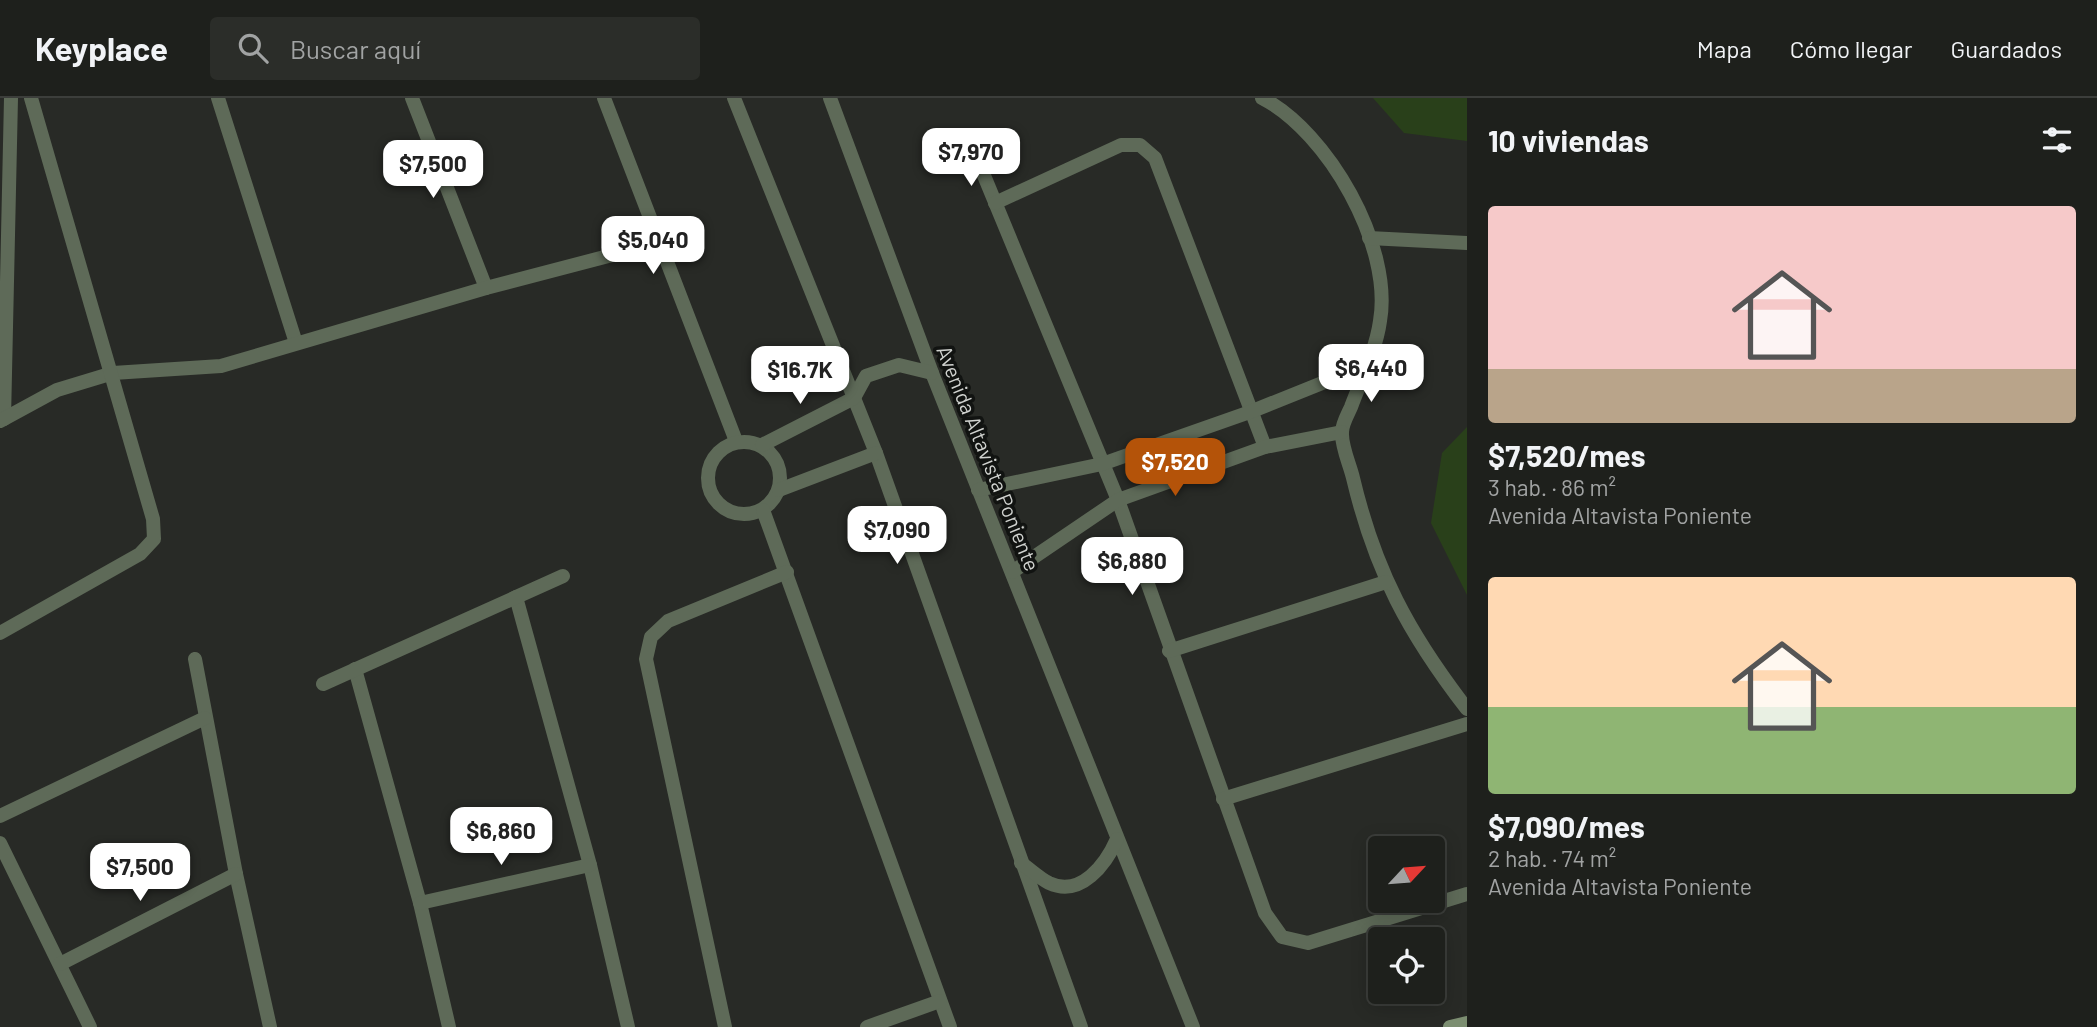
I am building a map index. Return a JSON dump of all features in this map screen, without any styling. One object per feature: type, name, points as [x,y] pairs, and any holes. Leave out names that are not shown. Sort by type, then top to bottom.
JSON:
[{"type":"street","points":[[2,420],[12,98]]},
{"type":"street","points":[[0,633],[140,554],[154,539],[153,519],[113,373],[31,98]]},
{"type":"street","points":[[218,98],[296,343]]},
{"type":"street","points":[[412,98],[486,288]]},
{"type":"street","points":[[604,98],[736,441]]},
{"type":"street","points":[[734,98],[876,453],[1081,1027]]},
{"type":"street","name":"Avenida Altavista Poniente","points":[[830,98],[932,373],[1192,1027]]},
{"type":"street","points":[[1262,98],[1280,107],[1316,143],[1348,189],[1369,238],[1380,274],[1381,321],[1342,432],[1360,508],[1386,582],[1426,655],[1467,709]]},
{"type":"street","points":[[995,203],[1121,145],[1140,145],[1155,158],[1265,447]]},
{"type":"street","points":[[978,161],[1118,500],[1169,652],[1265,913],[1282,937],[1308,943],[1467,894]]},
{"type":"street","points":[[1369,238],[1467,243]]},
{"type":"street","points":[[2,420],[57,390],[113,373],[221,366],[486,288],[659,243]]},
{"type":"street","points":[[876,453],[779,490],[763,510],[745,516],[727,512],[714,499],[707,482],[709,464],[720,449],[736,441],[762,445],[854,398],[866,376],[899,365],[932,373]]},
{"type":"street","points":[[978,491],[1102,464],[1251,412],[1367,365]]},
{"type":"street","points":[[1013,572],[1118,500],[1265,447],[1342,432]]},
{"type":"street","points":[[762,445],[779,464],[779,490]]},
{"type":"street","points":[[763,510],[950,1027]]},
{"type":"street","points":[[725,1027],[646,659],[650,637],[668,621],[787,572]]},
{"type":"street","points":[[323,684],[563,576]]},
{"type":"street","points":[[1169,652],[1386,582]]},
{"type":"street","points":[[516,597],[590,865],[628,1027]]},
{"type":"street","points":[[195,659],[236,874],[270,1027]]},
{"type":"street","points":[[355,669],[420,903],[449,1027]]},
{"type":"street","points":[[0,816],[205,718]]},
{"type":"street","points":[[1223,799],[1467,724]]},
{"type":"street","points":[[1021,863],[1050,884],[1071,886],[1093,876],[1108,861],[1117,839]]},
{"type":"street","points":[[0,843],[90,1027]]},
{"type":"street","points":[[420,903],[590,865]]},
{"type":"street","points":[[60,964],[236,874]]},
{"type":"street","points":[[867,1027],[940,1001]]},
{"type":"street","points":[[1450,1027],[1467,1023]]},
{"type":"green space","points":[[1373,98],[1467,98],[1467,141],[1404,133]]},
{"type":"green space","points":[[1467,427],[1467,595],[1431,523],[1442,453]]}]
